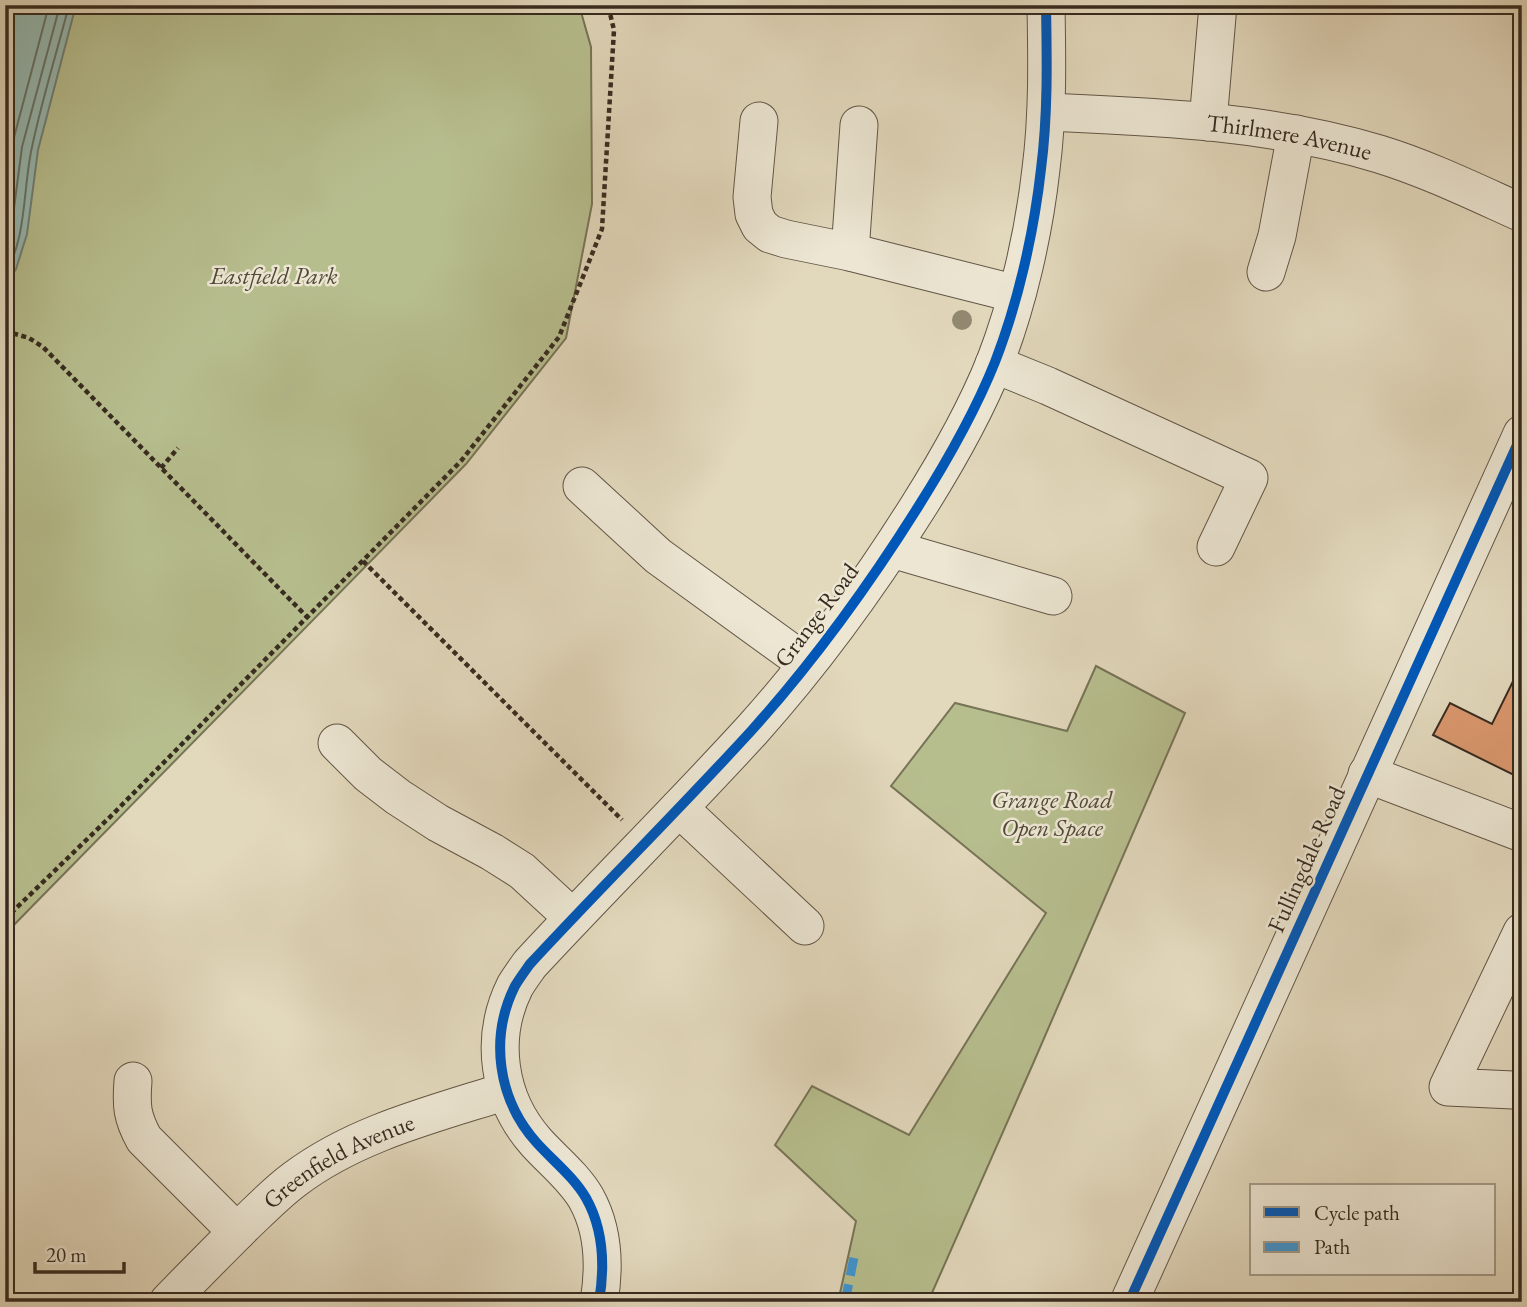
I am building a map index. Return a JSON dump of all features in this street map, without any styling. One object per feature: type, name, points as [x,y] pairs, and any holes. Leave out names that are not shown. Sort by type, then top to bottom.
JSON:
[{"type":"street","name":"Grange Road","points":[[599,1302],[603,1270],[602,1248],[599,1230],[585,1196],[572,1178],[523,1126],[506,1091],[501,1066],[505,1013],[515,987],[530,964],[754,728],[807,664],[892,549],[961,433],[994,363],[1017,294],[1031,232],[1041,170],[1046,112],[1046,5]]},
{"type":"street","points":[[1208,122],[1218,5]]},
{"type":"street","name":"Thirlmere Avenue","points":[[1046,112],[1208,122],[1296,134],[1347,145],[1426,170],[1522,213]]},
{"type":"street","points":[[759,121],[752,197],[754,214],[760,226],[770,234],[850,251],[1017,294]]},
{"type":"street","points":[[850,251],[859,125]]},
{"type":"street","points":[[1266,272],[1278,236],[1296,134]]},
{"type":"street","points":[[994,363],[1249,478],[1216,547]]},
{"type":"street","name":"Fullingdale Road","points":[[1129,1302],[1522,434]]},
{"type":"street","points":[[582,486],[658,556],[807,664]]},
{"type":"street","points":[[892,549],[1054,596]]},
{"type":"street","points":[[337,743],[368,774],[398,797],[522,871],[573,918]]},
{"type":"street","name":"Fullingdale Road","points":[[1367,774],[1522,833]]},
{"type":"street","points":[[679,808],[805,926]]},
{"type":"street","points":[[1513,1090],[1448,1087],[1522,932]]},
{"type":"street","points":[[133,1081],[131,1102],[134,1120],[144,1139],[237,1232]]},
{"type":"street","name":"Greenfield Avenue","points":[[168,1302],[271,1199],[295,1179],[343,1150],[390,1129],[506,1091]]},
{"type":"path","points":[[5,919],[112,815],[461,461],[559,337],[602,229],[614,30],[608,5]]},
{"type":"path","points":[[5,331],[29,338],[43,347],[308,618]]},
{"type":"path","points":[[161,468],[178,447]]},
{"type":"path","points":[[363,561],[645,844]]},
{"type":"green space","name":"Eastfield Park","points":[[5,5],[579,5],[591,47],[592,204],[566,338],[466,464],[5,934]]},
{"type":"green space","name":"Grange Road Open Space","points":[[1096,666],[1185,713],[928,1302],[838,1302],[856,1221],[775,1145],[812,1086],[909,1135],[1046,913],[891,786],[955,703],[1067,731]]},
{"type":"water","points":[[5,5],[76,5],[38,150],[27,234],[16,269],[5,286]]},
{"type":"building","points":[[1520,667],[1522,779],[1433,735],[1450,703],[1492,724]]},
{"type":"marked path","points":[[845,1302],[854,1257]]},
{"type":"cycle path","points":[[599,1302],[602,1248],[592,1210],[575,1182],[523,1125],[506,1087],[500,1047],[507,1006],[515,986],[530,964],[752,730],[797,677],[880,565],[929,490],[960,436],[987,381],[1003,339],[1018,292],[1029,242],[1038,193],[1045,128],[1046,5]]},
{"type":"cycle path","points":[[1129,1302],[1522,434]]}]
